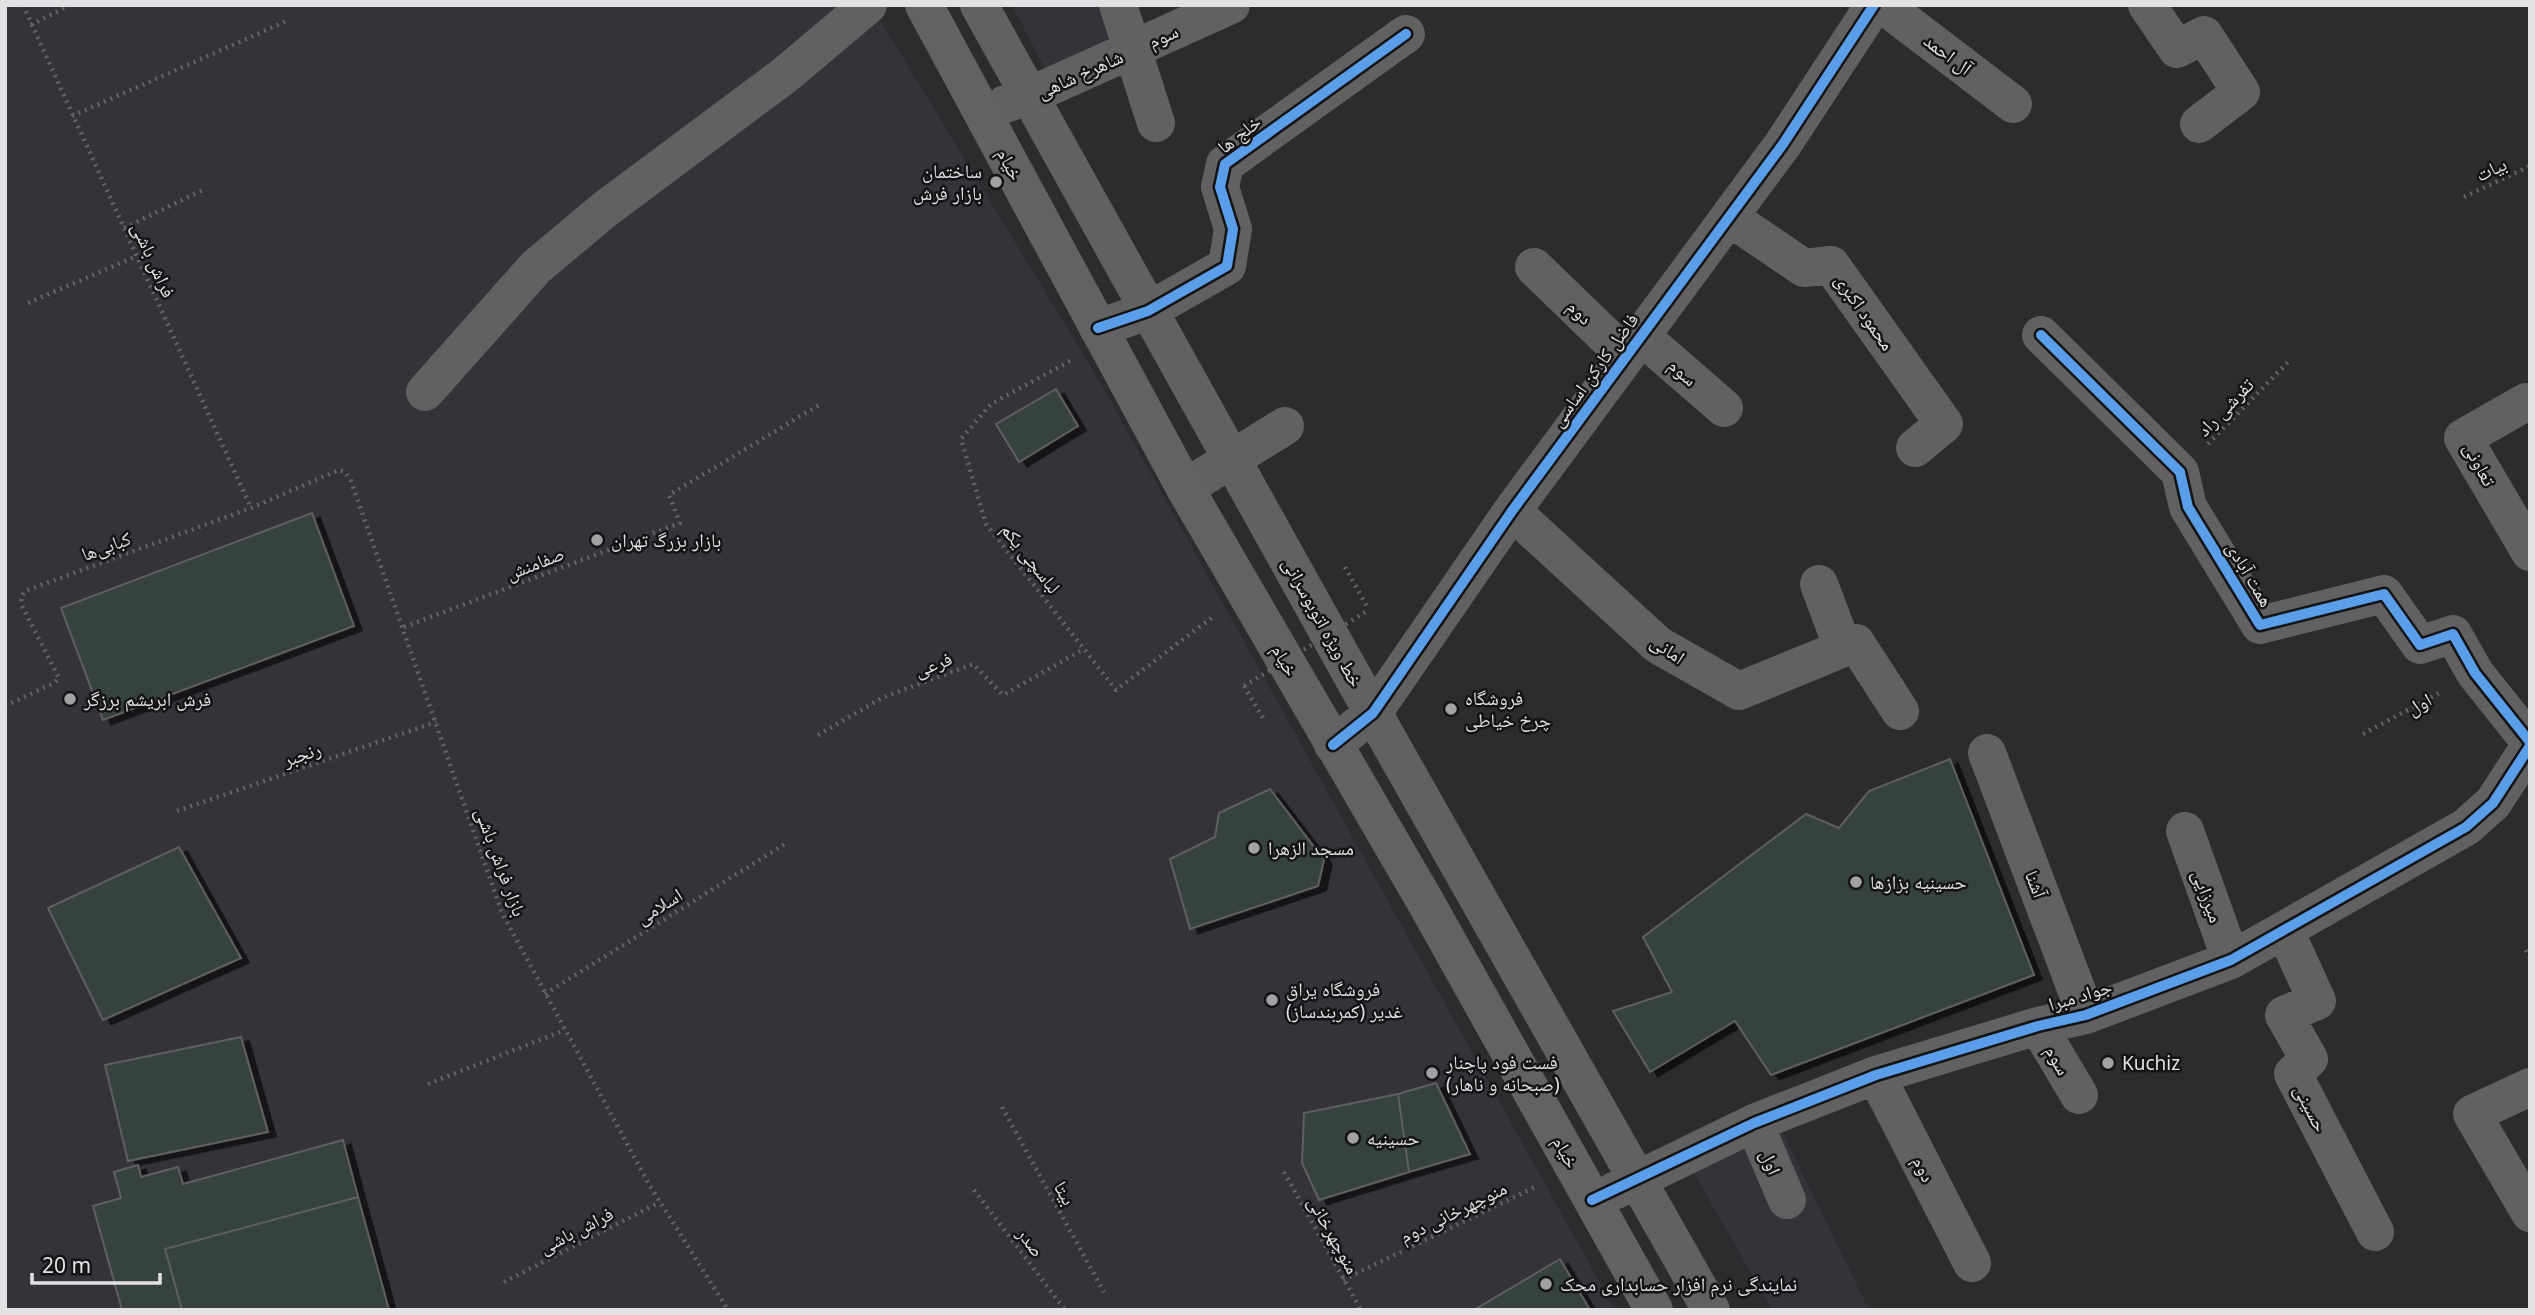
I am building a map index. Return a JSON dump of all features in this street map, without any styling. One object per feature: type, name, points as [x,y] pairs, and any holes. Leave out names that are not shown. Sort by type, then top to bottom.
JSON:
[{"type":"main road","name":"خیام","points":[[924,5],[1185,488],[1654,1310]]},
{"type":"street","points":[[425,392],[536,267],[604,210],[785,75],[868,5]]},
{"type":"street","name":"خط ویژه اتوبوسرانی","points":[[979,5],[1373,713],[1711,1310]]},
{"type":"street","name":"شاهرخ شاهی","points":[[982,112],[1029,96],[1133,50],[1118,5]]},
{"type":"street","name":"سوم","points":[[1133,50],[1231,5]]},
{"type":"street","name":"فاضل کارکن اساسی","points":[[1333,745],[1373,713],[1512,511],[1783,144],[1874,5]]},
{"type":"street","name":"آل احمد","points":[[1883,5],[2012,104]]},
{"type":"street","points":[[2147,5],[2177,49],[2204,35],[2241,92],[2199,124]]},
{"type":"street","name":"خلج ها","points":[[1101,335],[1227,266],[1233,229],[1220,187],[1226,164],[1406,34]]},
{"type":"street","points":[[1133,50],[1156,123]]},
{"type":"street","name":"محمود اکبری","points":[[1730,217],[1804,268],[1831,265],[1944,424],[1915,448]]},
{"type":"street","name":"دوم","points":[[1534,267],[1634,346]]},
{"type":"street","points":[[2041,335],[2180,472]]},
{"type":"street","name":"سوم","points":[[1634,346],[1724,408]]},
{"type":"street","name":"تعاونی","points":[[2526,402],[2463,438],[2530,552]]},
{"type":"street","points":[[1185,488],[1230,457],[1284,426]]},
{"type":"street","name":"همت آبادی","points":[[2180,472],[2188,507],[2260,625],[2384,594],[2420,645],[2453,634],[2476,673],[2530,744]]},
{"type":"street","name":"امانی","points":[[1512,511],[1658,645],[1739,691],[1850,645]]},
{"type":"street","points":[[1819,584],[1850,645],[1900,711]]},
{"type":"street","name":"جواد مبرا","points":[[1584,1184],[1636,1181],[1754,1123],[1876,1075],[2038,1026],[2086,1015],[2231,960],[2466,827],[2493,803],[2530,744]]},
{"type":"street","name":"آشنا","points":[[1987,753],[2086,1015]]},
{"type":"street","name":"میرزایی","points":[[2185,831],[2231,960]]},
{"type":"street","name":"حسینی","points":[[2285,931],[2317,1001],[2284,1014],[2309,1059],[2293,1074],[2375,1232]]},
{"type":"street","name":"سوم","points":[[2038,1026],[2078,1095]]},
{"type":"street","name":"دوم","points":[[1876,1075],[1972,1264]]},
{"type":"street","points":[[2530,1087],[2472,1114],[2530,1213]]},
{"type":"street","name":"اول","points":[[1754,1123],[1787,1200]]},
{"type":"path","points":[[31,25],[70,5]]},
{"type":"path","points":[[72,116],[287,21]]},
{"type":"path","points":[[124,228],[203,190]]},
{"type":"path","points":[[28,303],[137,256]]},
{"type":"path","points":[[1263,718],[1244,686],[1368,610],[1345,567]]},
{"type":"path","points":[[2526,950],[2530,958]]},
{"type":"path","points":[[428,1084],[565,1030]]},
{"type":"shaded area","name":"بازار بزرگ تهران","points":[[5,5],[871,5],[1100,382],[1615,1310],[5,1310]]},
{"type":"shaded area","points":[[1012,5],[1100,5],[1113,44],[1047,73]]},
{"type":"shaded area","points":[[1780,1127],[1869,1310],[1772,1310],[1690,1166]]},
{"type":"building","points":[[1056,389],[1078,426],[1019,462],[996,424]]},
{"type":"building","points":[[312,513],[354,626],[103,720],[61,608]]},
{"type":"building","name":"حسینیه بزازها","points":[[1950,759],[2034,975],[1771,1075],[1735,1021],[1650,1072],[1613,1011],[1672,992],[1643,937],[1806,814],[1839,828],[1869,791]]},
{"type":"building","name":"مسجد الزهرا","points":[[1270,789],[1324,860],[1318,886],[1190,929],[1170,859],[1215,837],[1219,813]]},
{"type":"building","points":[[179,847],[241,958],[103,1020],[48,908]]},
{"type":"building","points":[[241,1037],[268,1132],[128,1161],[105,1065]]},
{"type":"building","points":[[1436,1083],[1470,1154],[1409,1172],[1398,1094]]},
{"type":"building","name":"حسینیه","points":[[1398,1094],[1409,1172],[1319,1200],[1302,1163],[1304,1113]]},
{"type":"building","points":[[343,1140],[358,1197],[165,1249],[182,1310],[122,1310],[93,1206],[121,1198],[114,1172],[138,1165],[141,1177],[178,1167],[183,1184]]},
{"type":"building","points":[[358,1197],[389,1310],[182,1310],[165,1249]]},
{"type":"building","name":"نمایندگی نرم افزار حسابداری محک","points":[[1560,1259],[1590,1310],[1474,1310]]},
{"type":"cycle path","points":[[1333,745],[1373,713],[1512,511],[1783,144],[1874,5]]},
{"type":"cycle path","points":[[1098,328],[1148,311],[1227,266],[1233,229],[1220,187],[1225,164],[1406,34]]},
{"type":"cycle path","points":[[2041,335],[2180,472],[2188,507],[2260,625],[2384,594],[2420,645],[2453,634],[2475,673],[2530,742]]},
{"type":"cycle path","points":[[1592,1200],[1754,1123],[1876,1075],[2038,1026],[2086,1015],[2231,960],[2466,827],[2493,803],[2530,746]]},
{"type":"place","name":"ساختمان بازار فرش","points":[[996,182]]},
{"type":"place","name":"بازار بزرگ تهران","points":[[597,540]]},
{"type":"place","name":"فرش ابريشم برزگر","points":[[70,699]]},
{"type":"place","name":"فروشگاه چرخ خیاطی","points":[[1451,709]]},
{"type":"place","name":"مسجد الزهرا","points":[[1254,848]]},
{"type":"place","name":"حسینیه بزازها","points":[[1856,882]]},
{"type":"place","name":"فروشگاه یراق غدیر (کمربندساز)","points":[[1272,1000]]},
{"type":"place","name":"Kuchiz","points":[[2108,1063]]},
{"type":"place","name":"فست فود پاچنار (صبحانه و ناهار)","points":[[1432,1073]]},
{"type":"place","name":"حسینیه","points":[[1353,1138]]},
{"type":"place","name":"نمایندگی نرم افزار حسابداری محک","points":[[1546,1284]]}]
